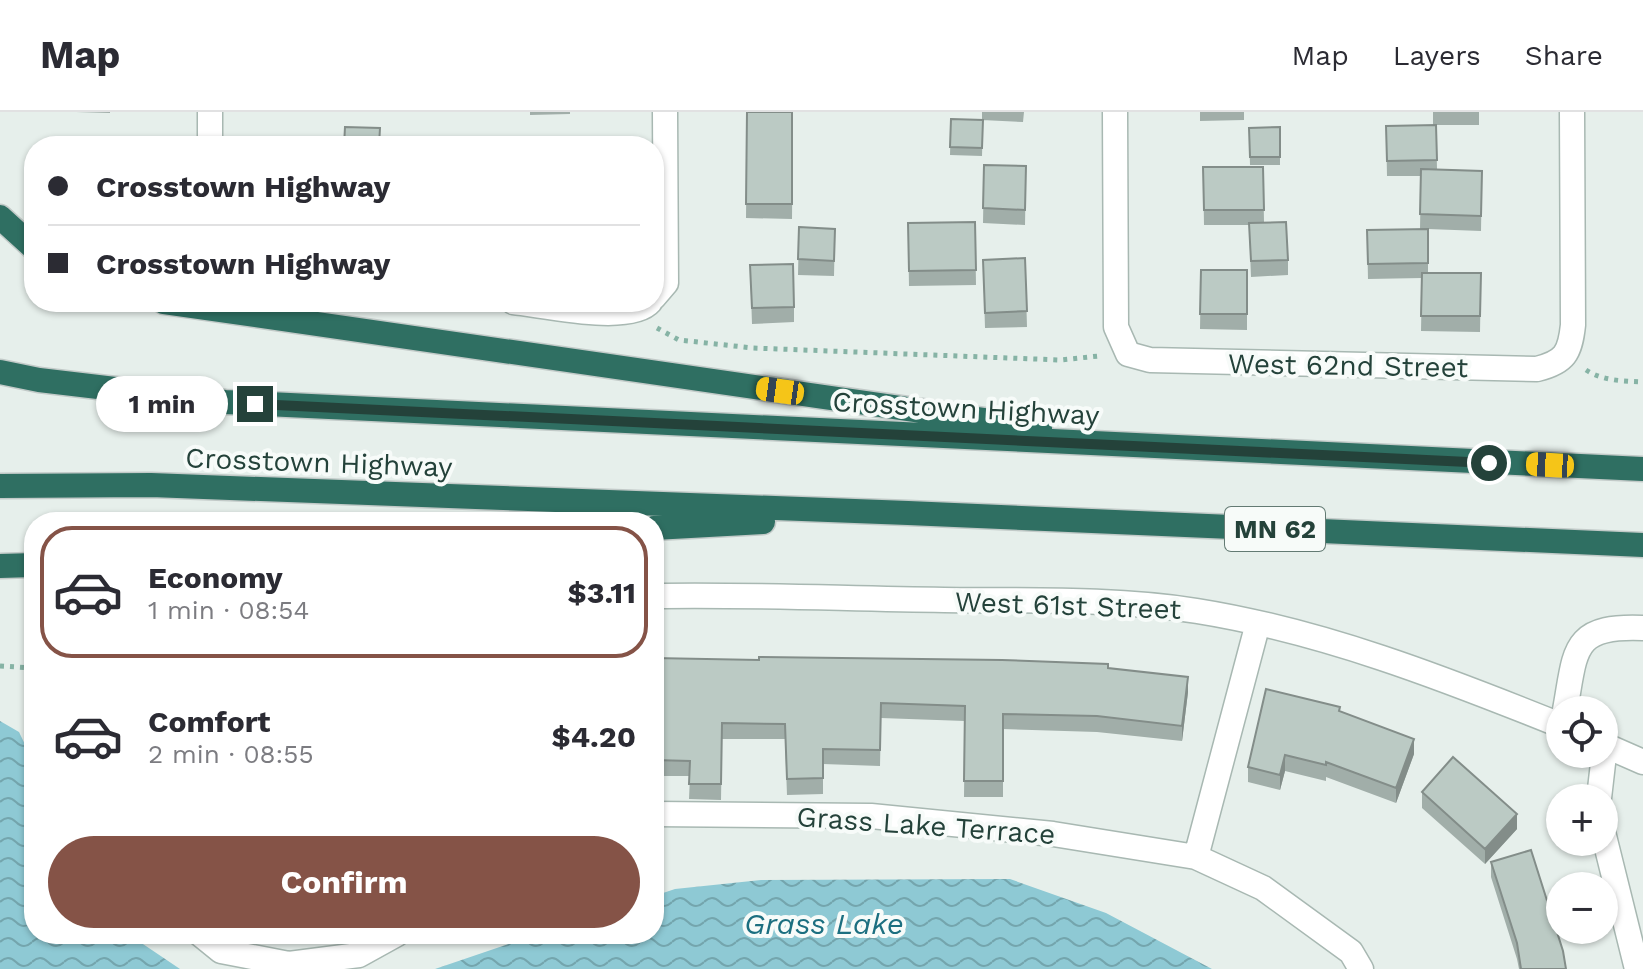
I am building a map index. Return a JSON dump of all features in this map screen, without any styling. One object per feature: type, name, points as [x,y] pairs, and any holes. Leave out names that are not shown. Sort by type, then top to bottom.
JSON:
[{"type":"highway","points":[[0,217],[24,239]]},
{"type":"highway","points":[[233,312],[1180,449]]},
{"type":"highway","name":"Crosstown Highway","points":[[0,372],[39,380],[225,402],[1643,469]]},
{"type":"highway","name":"Crosstown Highway","points":[[0,486],[151,485],[908,513],[1643,545]]},
{"type":"highway","points":[[664,527],[908,513]]},
{"type":"highway","points":[[0,566],[24,565]]},
{"type":"street","points":[[210,112],[210,136]]},
{"type":"street","points":[[664,285],[665,112]]},
{"type":"street","points":[[1115,112],[1116,327],[1128,354]]},
{"type":"street","points":[[1565,356],[1571,344],[1573,325],[1572,112]]},
{"type":"street","points":[[600,312],[622,312]]},
{"type":"street","name":"West 62nd Street","points":[[1128,354],[1150,360],[1537,369],[1552,365],[1565,356]]},
{"type":"street","name":"West 61st Street","points":[[664,596],[1118,601],[1197,611],[1258,623],[1371,655],[1546,719]]},
{"type":"street","points":[[1196,857],[1258,623]]},
{"type":"street","points":[[1567,696],[1574,656],[1587,637],[1616,626],[1643,628]]},
{"type":"street","points":[[1618,751],[1643,762]]},
{"type":"street","name":"Grass Lake Terrace","points":[[664,814],[871,816],[1053,834],[1196,857],[1263,888],[1351,952],[1361,969]]},
{"type":"street","points":[[1609,856],[1637,969]]},
{"type":"street","points":[[212,944],[221,951],[289,964],[359,955],[379,944]]},
{"type":"path","points":[[652,312],[656,328],[679,340],[753,348],[1060,360],[1128,354]]},
{"type":"path","points":[[1565,356],[1595,376],[1643,382]]},
{"type":"path","points":[[0,666],[24,667]]},
{"type":"water","points":[[0,721],[19,732],[24,742],[24,944],[143,944],[180,969],[0,969]]},
{"type":"water","name":"Grass Lake","points":[[1010,879],[1106,913],[1212,969],[435,969],[509,944],[664,944],[664,893],[761,880]]},
{"type":"building","points":[[747,112],[792,112],[792,204],[746,204]]},
{"type":"building","points":[[951,119],[983,120],[982,148],[950,147]]},
{"type":"building","points":[[1436,125],[1437,160],[1387,161],[1386,126]]},
{"type":"building","points":[[345,127],[380,128],[380,136],[345,136]]},
{"type":"building","points":[[1280,127],[1280,157],[1250,157],[1249,128]]},
{"type":"building","points":[[984,165],[1026,166],[1025,210],[983,208]]},
{"type":"building","points":[[1203,167],[1263,167],[1264,210],[1204,210]]},
{"type":"building","points":[[1421,169],[1482,171],[1481,216],[1420,214]]},
{"type":"building","points":[[975,222],[976,270],[909,271],[908,223]]},
{"type":"building","points":[[1286,222],[1288,260],[1251,261],[1249,223]]},
{"type":"building","points":[[799,227],[835,229],[834,261],[798,259]]},
{"type":"building","points":[[1428,229],[1428,263],[1368,264],[1367,230]]},
{"type":"building","points":[[1025,258],[1027,311],[985,313],[983,260]]},
{"type":"building","points":[[793,264],[794,307],[752,308],[750,265]]},
{"type":"building","points":[[1201,270],[1247,270],[1247,314],[1200,314]]},
{"type":"building","points":[[1422,273],[1481,273],[1480,316],[1421,316]]},
{"type":"building","points":[[759,657],[1108,664],[1108,668],[1188,677],[1182,726],[1097,716],[1003,714],[1003,781],[964,781],[965,706],[881,703],[880,750],[823,749],[823,778],[787,779],[785,724],[722,723],[721,784],[689,784],[690,761],[664,760],[664,658],[759,660]]},
{"type":"building","points":[[1266,689],[1340,707],[1339,711],[1414,739],[1396,788],[1326,762],[1326,765],[1285,755],[1280,775],[1248,767]]},
{"type":"building","points":[[1453,757],[1517,814],[1485,849],[1422,792]]},
{"type":"building","points":[[1531,850],[1546,897],[1546,944],[1561,944],[1566,969],[1521,969],[1517,943],[1491,862]]},
{"type":"route","points":[[255,404],[1489,463]]}]
